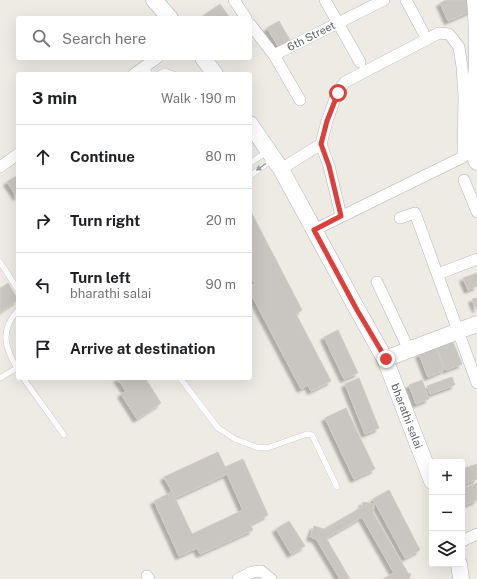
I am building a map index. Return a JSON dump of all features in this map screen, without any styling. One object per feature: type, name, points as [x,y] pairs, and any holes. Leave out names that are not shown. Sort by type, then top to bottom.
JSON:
[{"type":"street","points":[[154,0],[168,16]]},
{"type":"street","points":[[234,0],[245,16]]},
{"type":"street","points":[[325,0],[360,62]]},
{"type":"street","name":"6th Street","points":[[252,27],[274,55],[384,0]]},
{"type":"street","points":[[406,0],[423,32]]},
{"type":"street","points":[[470,160],[473,144],[472,108],[477,64],[477,18],[475,0]]},
{"type":"street","points":[[341,216],[329,166],[321,144],[327,121],[338,93],[345,82],[439,32],[449,34],[459,47],[470,160]]},
{"type":"street","points":[[274,55],[300,100]]},
{"type":"street","points":[[148,70],[156,60]]},
{"type":"street","points":[[204,60],[214,72]]},
{"type":"street","name":"bharathi salai","points":[[252,127],[274,160],[357,310],[386,359],[429,473]]},
{"type":"street","points":[[274,160],[321,144]]},
{"type":"street","points":[[0,167],[16,155]]},
{"type":"street","points":[[314,230],[341,216],[470,160]]},
{"type":"street","points":[[464,180],[477,212]]},
{"type":"street","points":[[400,218],[415,213],[477,383]]},
{"type":"street","points":[[438,274],[477,259]]},
{"type":"street","points":[[376,282],[409,350]]},
{"type":"street","points":[[386,359],[477,324]]},
{"type":"street","points":[[465,540],[477,534]]},
{"type":"street","points":[[459,567],[461,579]]},
{"type":"street","points":[[238,579],[252,572],[261,571],[271,579]]},
{"type":"lane","points":[[252,163],[274,160]]},
{"type":"lane","points":[[252,175],[274,160]]},
{"type":"lane","points":[[0,262],[16,287]]},
{"type":"lane","points":[[16,312],[3,326],[2,336],[9,355],[16,367]]},
{"type":"lane","points":[[0,378],[16,370]]},
{"type":"lane","points":[[24,380],[64,435]]},
{"type":"lane","points":[[182,380],[218,428],[235,438],[256,447],[267,448],[307,434],[312,435],[336,487]]},
{"type":"building","points":[[446,0],[468,0],[473,10],[448,21],[440,3]]},
{"type":"building","points":[[220,4],[229,16],[203,16]]},
{"type":"building","points":[[279,21],[290,40],[279,47],[267,28]]},
{"type":"building","points":[[16,176],[16,196],[7,182]]},
{"type":"building","points":[[252,214],[302,310],[296,314],[331,381],[311,391],[308,385],[301,389],[252,296],[252,285],[255,284],[252,278]]},
{"type":"building","points":[[477,273],[477,286],[468,290],[463,278]]},
{"type":"building","points":[[8,283],[16,297],[16,301],[0,312],[0,289]]},
{"type":"building","points":[[477,298],[477,309],[476,309],[472,299]]},
{"type":"building","points":[[338,330],[358,373],[344,379],[324,337]]},
{"type":"building","points":[[453,342],[462,364],[446,370],[437,348]]},
{"type":"building","points":[[436,348],[444,370],[428,377],[419,354]]},
{"type":"building","points":[[452,377],[455,385],[430,394],[427,386]]},
{"type":"building","points":[[359,378],[379,428],[365,434],[345,384]]},
{"type":"building","points":[[118,380],[146,380],[161,403],[137,419],[121,394],[126,391]]},
{"type":"building","points":[[422,380],[429,399],[416,404],[409,385]]},
{"type":"building","points":[[346,408],[375,469],[354,479],[325,418]]},
{"type":"building","points":[[218,452],[225,467],[243,459],[268,515],[250,524],[253,530],[200,554],[197,548],[179,556],[154,501],[172,492],[164,477]],"holes":[[[227,474],[243,510],[192,534],[175,498]]]},
{"type":"building","points":[[477,464],[477,479],[465,484],[465,468]]},
{"type":"building","points":[[477,483],[477,500],[465,505],[465,488]]},
{"type":"building","points":[[389,490],[420,550],[405,558],[373,499]]},
{"type":"building","points":[[363,502],[374,504],[373,513],[408,573],[411,574],[409,579],[383,579],[394,573],[362,517],[326,538],[350,579],[340,579],[316,539],[310,537],[314,526],[324,529],[362,507]]},
{"type":"building","points":[[289,521],[305,546],[291,554],[276,529]]},
{"type":"route","points":[[338,93],[327,121],[321,144],[329,166],[341,216],[314,230],[357,310],[386,359]]}]
